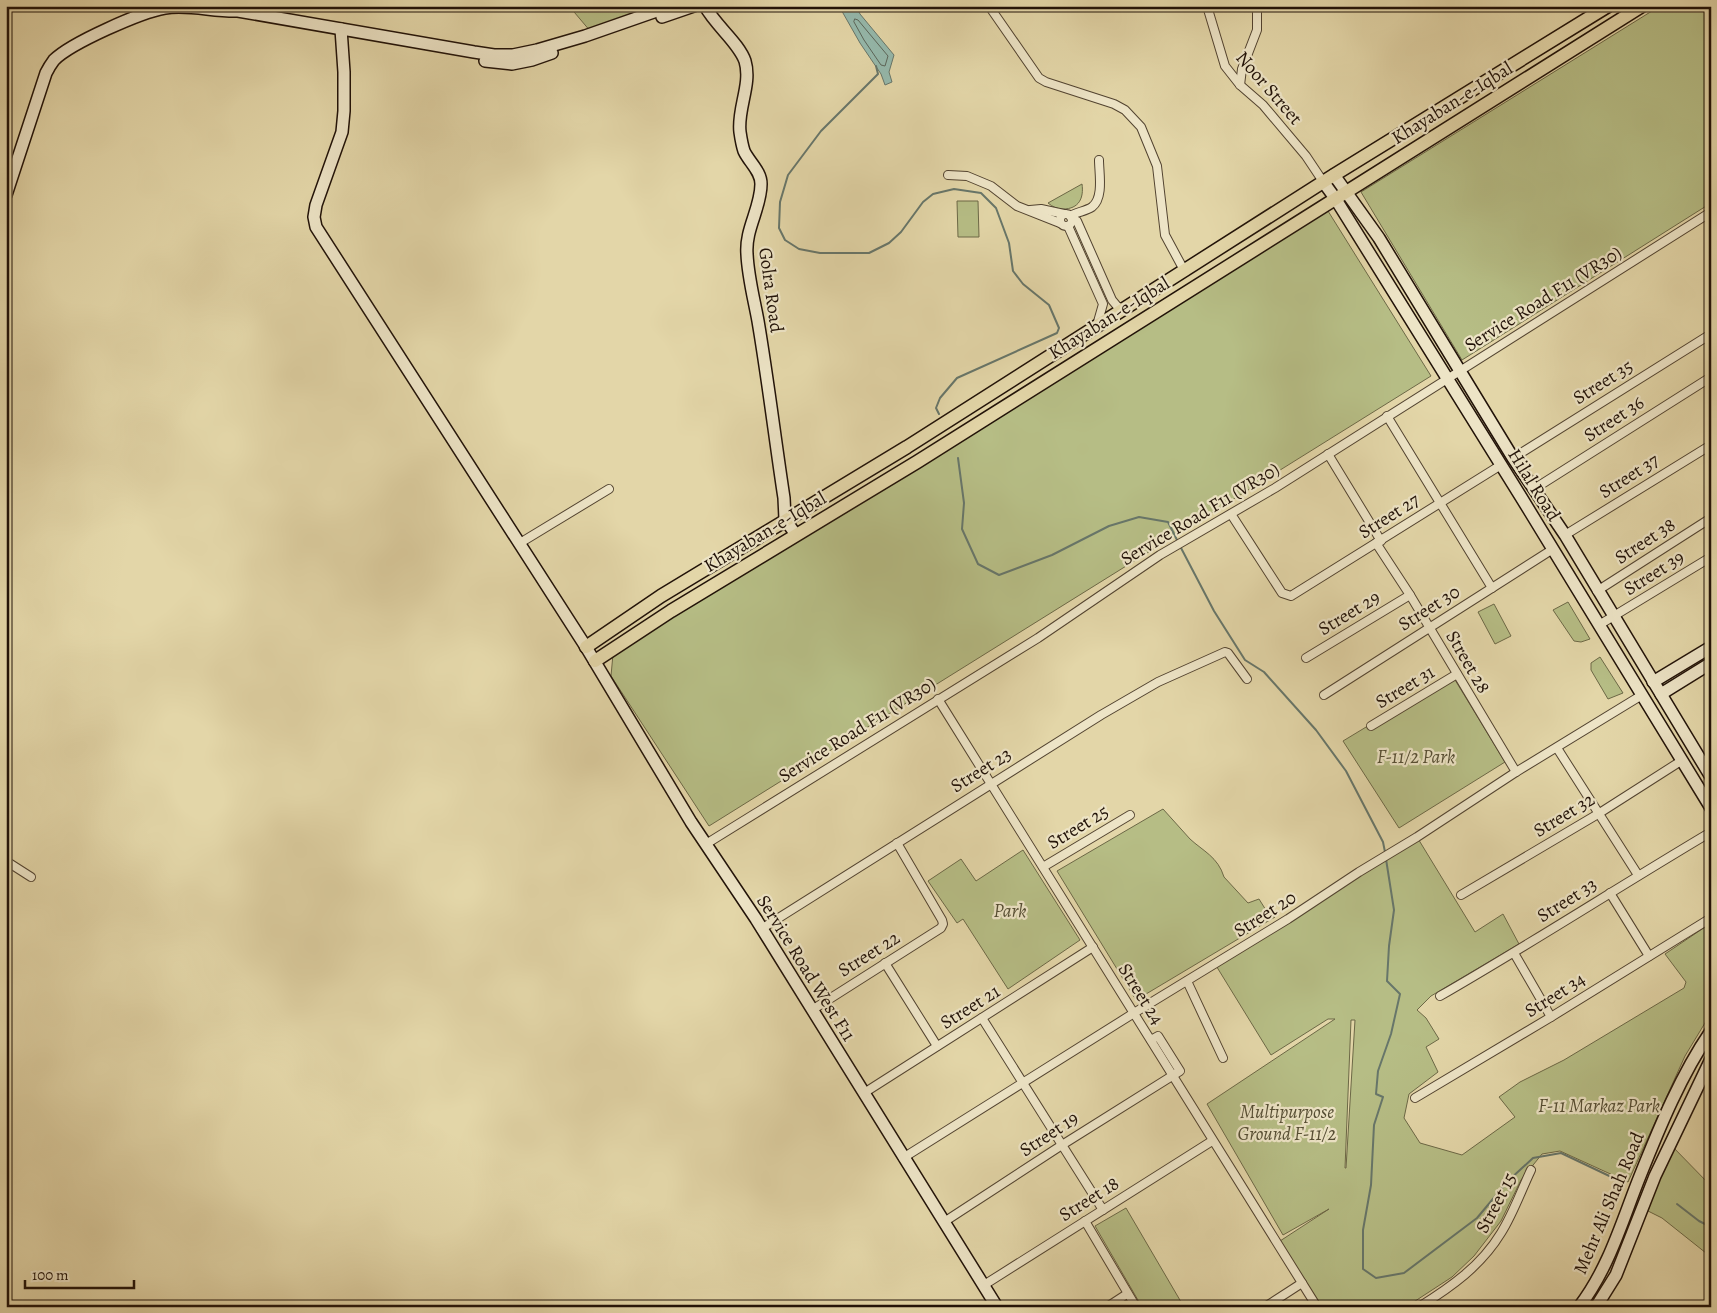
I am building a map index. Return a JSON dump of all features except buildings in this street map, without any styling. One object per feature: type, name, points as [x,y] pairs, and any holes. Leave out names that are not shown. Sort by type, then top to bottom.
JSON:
[{"type":"main road","name":"Khayaban-e-Iqbal","points":[[586,647],[661,596],[907,447],[1329,179],[1608,6]]},
{"type":"main road","name":"Khayaban-e-Iqbal","points":[[595,662],[671,611],[916,462],[1642,6]]},
{"type":"main road","points":[[1408,131],[1418,146]]},
{"type":"main road","points":[[1185,272],[1194,286]]},
{"type":"main road","points":[[1066,346],[1076,361]]},
{"type":"street","points":[[6,195],[46,73],[54,60],[92,36],[149,12],[166,8],[189,7],[223,10],[233,17],[494,55],[513,55],[585,36],[671,6]]},
{"type":"street","points":[[340,32],[482,61],[512,64],[532,60],[694,6]]},
{"type":"street","name":"Golra Road","points":[[705,6],[710,16],[740,50],[747,70],[739,126],[745,152],[755,167],[761,182],[760,192],[747,236],[746,252],[758,319],[786,519],[796,535]]},
{"type":"street","points":[[989,6],[1039,78],[1114,104],[1125,110],[1141,127],[1157,166],[1166,235],[1185,272]]},
{"type":"street","name":"Noor Street","points":[[1207,6],[1225,66],[1240,85],[1263,104],[1306,156],[1329,179]]},
{"type":"street","points":[[1240,85],[1242,70],[1257,30],[1257,6]]},
{"type":"street","name":"Service Road West F11","points":[[340,32],[344,72],[342,132],[316,205],[314,217],[316,227],[586,647],[686,814],[761,928],[997,1307]]},
{"type":"street","points":[[1067,220],[1090,208],[1097,202],[1099,196],[1098,160]]},
{"type":"street","points":[[948,174],[967,176],[991,186],[1000,191],[1014,204],[1030,210],[1041,209],[1067,220],[1077,221],[1112,300],[1124,310]]},
{"type":"street","name":"Hilal Road","points":[[1329,179],[1347,191],[1379,238],[1711,777]]},
{"type":"street","name":"Hilal Road","points":[[1329,179],[1335,198],[1711,808]]},
{"type":"street","name":"Service Road F11 (VR30)","points":[[706,844],[1038,638],[1160,555],[1208,528],[1328,454],[1711,212]]},
{"type":"street","points":[[1067,220],[1103,304],[1096,327]]},
{"type":"street","name":"Street 35","points":[[1513,458],[1711,334]]},
{"type":"street","name":"Street 36","points":[[1534,489],[1711,377]]},
{"type":"street","points":[[1387,416],[1492,588]]},
{"type":"street","name":"Street 37","points":[[1564,536],[1711,445]]},
{"type":"street","name":"Street 28","points":[[1328,454],[1516,772]]},
{"type":"street","name":"Street 27","points":[[1231,514],[1282,593],[1286,595],[1294,594],[1501,465]]},
{"type":"street","points":[[520,543],[609,489]]},
{"type":"street","name":"Street 38","points":[[1597,590],[1711,518]]},
{"type":"street","name":"Street 30","points":[[1324,695],[1553,549]]},
{"type":"street","name":"Street 39","points":[[1599,625],[1711,557]]},
{"type":"street","name":"Street 29","points":[[1306,658],[1410,595]]},
{"type":"street","points":[[1653,682],[1711,646]]},
{"type":"street","name":"Street 23","points":[[761,928],[990,783],[1158,682],[1225,652],[1228,653],[1247,679]]},
{"type":"street","points":[[1660,694],[1711,663]]},
{"type":"street","name":"Street 31","points":[[1370,726],[1457,674]]},
{"type":"street","name":"Street 20","points":[[903,1158],[1022,1082],[1288,919],[1516,772],[1642,695]]},
{"type":"street","name":"Street 24","points":[[938,699],[1317,1307]]},
{"type":"street","points":[[1557,748],[1638,875]]},
{"type":"street","name":"Street 32","points":[[1461,894],[1598,814],[1681,761]]},
{"type":"street","name":"Street 25","points":[[1043,867],[1130,815]]},
{"type":"street","name":"Street 33","points":[[1440,996],[1514,953],[1638,875],[1711,832]]},
{"type":"street","name":"Street 22","points":[[812,1010],[941,928],[942,920],[897,842]]},
{"type":"street","points":[[6,861],[31,877]]},
{"type":"street","points":[[1610,893],[1649,956]]},
{"type":"street","name":"Street 34","points":[[1416,1098],[1711,918]]},
{"type":"street","name":"Street 21","points":[[864,1093],[1093,947]]},
{"type":"street","points":[[1514,953],[1551,1017]]},
{"type":"street","points":[[885,963],[937,1046]]},
{"type":"street","points":[[1187,981],[1223,1058]]},
{"type":"street","points":[[982,1018],[1103,1210]]},
{"type":"street","name":"Mehr Ali Shah Road","points":[[1579,1307],[1603,1269],[1654,1141],[1695,1057],[1711,1031]]},
{"type":"street","name":"Mehr Ali Shah Road","points":[[1596,1307],[1616,1275],[1655,1176],[1711,1059]]},
{"type":"street","name":"Street 19","points":[[944,1222],[1172,1075]]},
{"type":"street","name":"Street 18","points":[[984,1285],[1212,1141]]},
{"type":"street","name":"Street 15","points":[[1419,1307],[1463,1277],[1479,1262],[1502,1233],[1531,1170]]},
{"type":"street","points":[[1085,1221],[1136,1307]]},
{"type":"street","points":[[1265,1307],[1302,1283]]},
{"type":"street","points":[[1107,1307],[1128,1294]]},
{"type":"green space","points":[[569,6],[666,6],[591,32]]},
{"type":"green space","points":[[1660,6],[1711,6],[1711,203],[1462,360],[1361,192]]},
{"type":"green space","points":[[1082,184],[1082,194],[1077,205],[1059,209],[1048,203]]},
{"type":"green space","points":[[957,201],[978,201],[979,237],[958,237]]},
{"type":"green space","points":[[1328,211],[1431,376],[709,826],[611,676],[613,654]]},
{"type":"green space","points":[[1568,602],[1590,639],[1581,642],[1574,641],[1553,610]]},
{"type":"green space","points":[[1494,604],[1511,636],[1495,644],[1478,612]]},
{"type":"green space","points":[[1600,657],[1623,693],[1608,699],[1591,670],[1591,663]]},
{"type":"green space","name":"F-11/2 Park","points":[[1452,675],[1505,762],[1399,828],[1343,741]]},
{"type":"green space","points":[[1163,809],[1190,839],[1214,859],[1224,877],[1248,903],[1259,899],[1269,915],[1275,917],[1136,1000],[1057,871]]},
{"type":"green space","points":[[1417,837],[1475,932],[1503,914],[1519,944],[1431,996],[1417,1010],[1426,1018],[1439,1039],[1426,1047],[1438,1072],[1409,1094],[1404,1118],[1420,1143],[1462,1155],[1515,1117],[1499,1097],[1520,1082],[1564,1060],[1684,988],[1686,982],[1665,954],[1711,923],[1711,1013],[1685,1056],[1628,1182],[1560,1151],[1542,1154],[1521,1180],[1501,1221],[1474,1256],[1452,1277],[1406,1307],[1322,1307],[1280,1241],[1329,1209],[1283,1235],[1207,1104],[1335,1019],[1328,1019],[1271,1055],[1215,964]],"holes":[[[1351,1020],[1355,1020],[1346,1168],[1345,1168]]]},
{"type":"green space","name":"Park","points":[[1023,850],[1080,940],[1008,989],[963,919],[957,923],[928,881],[961,859],[976,881]]},
{"type":"green space","points":[[1670,1144],[1711,1186],[1711,1257],[1662,1218],[1648,1211]]},
{"type":"green space","points":[[1126,1208],[1184,1307],[1142,1307],[1095,1226]]},
{"type":"water","points":[[839,6],[856,6],[860,14],[894,55],[889,72],[892,82],[885,85],[881,74],[860,43]]},
{"type":"waterway","points":[[876,66],[878,74],[821,131],[788,175],[780,202],[779,228],[785,240],[799,249],[820,253],[869,253],[889,243],[901,232],[923,202],[933,194],[954,189],[981,193],[996,208],[1009,243],[1013,271],[1023,284],[1049,305],[1059,328],[1057,333],[957,378],[940,398],[936,408],[939,414]]},
{"type":"waterway","points":[[958,458],[964,503],[962,529],[978,564],[999,575],[1052,555],[1109,526],[1139,517],[1168,522],[1178,542]]},
{"type":"waterway","points":[[1180,546],[1214,611],[1245,660],[1264,672],[1316,730],[1346,771],[1383,842],[1385,852]]},
{"type":"waterway","points":[[1386,859],[1394,910],[1387,981],[1400,994],[1391,1034],[1378,1071],[1376,1094],[1383,1097],[1374,1125],[1371,1185],[1363,1230],[1363,1269],[1376,1278],[1404,1273],[1477,1218],[1508,1181],[1533,1158],[1561,1153],[1622,1182]]},
{"type":"waterway","points":[[1677,1204],[1699,1221],[1711,1227]]},
{"type":"park label","name":"F-11 Markaz Park","points":[[1599,1106]]},
{"type":"park label","name":"Multipurpose Ground F-11/2","points":[[1287,1123]]}]
